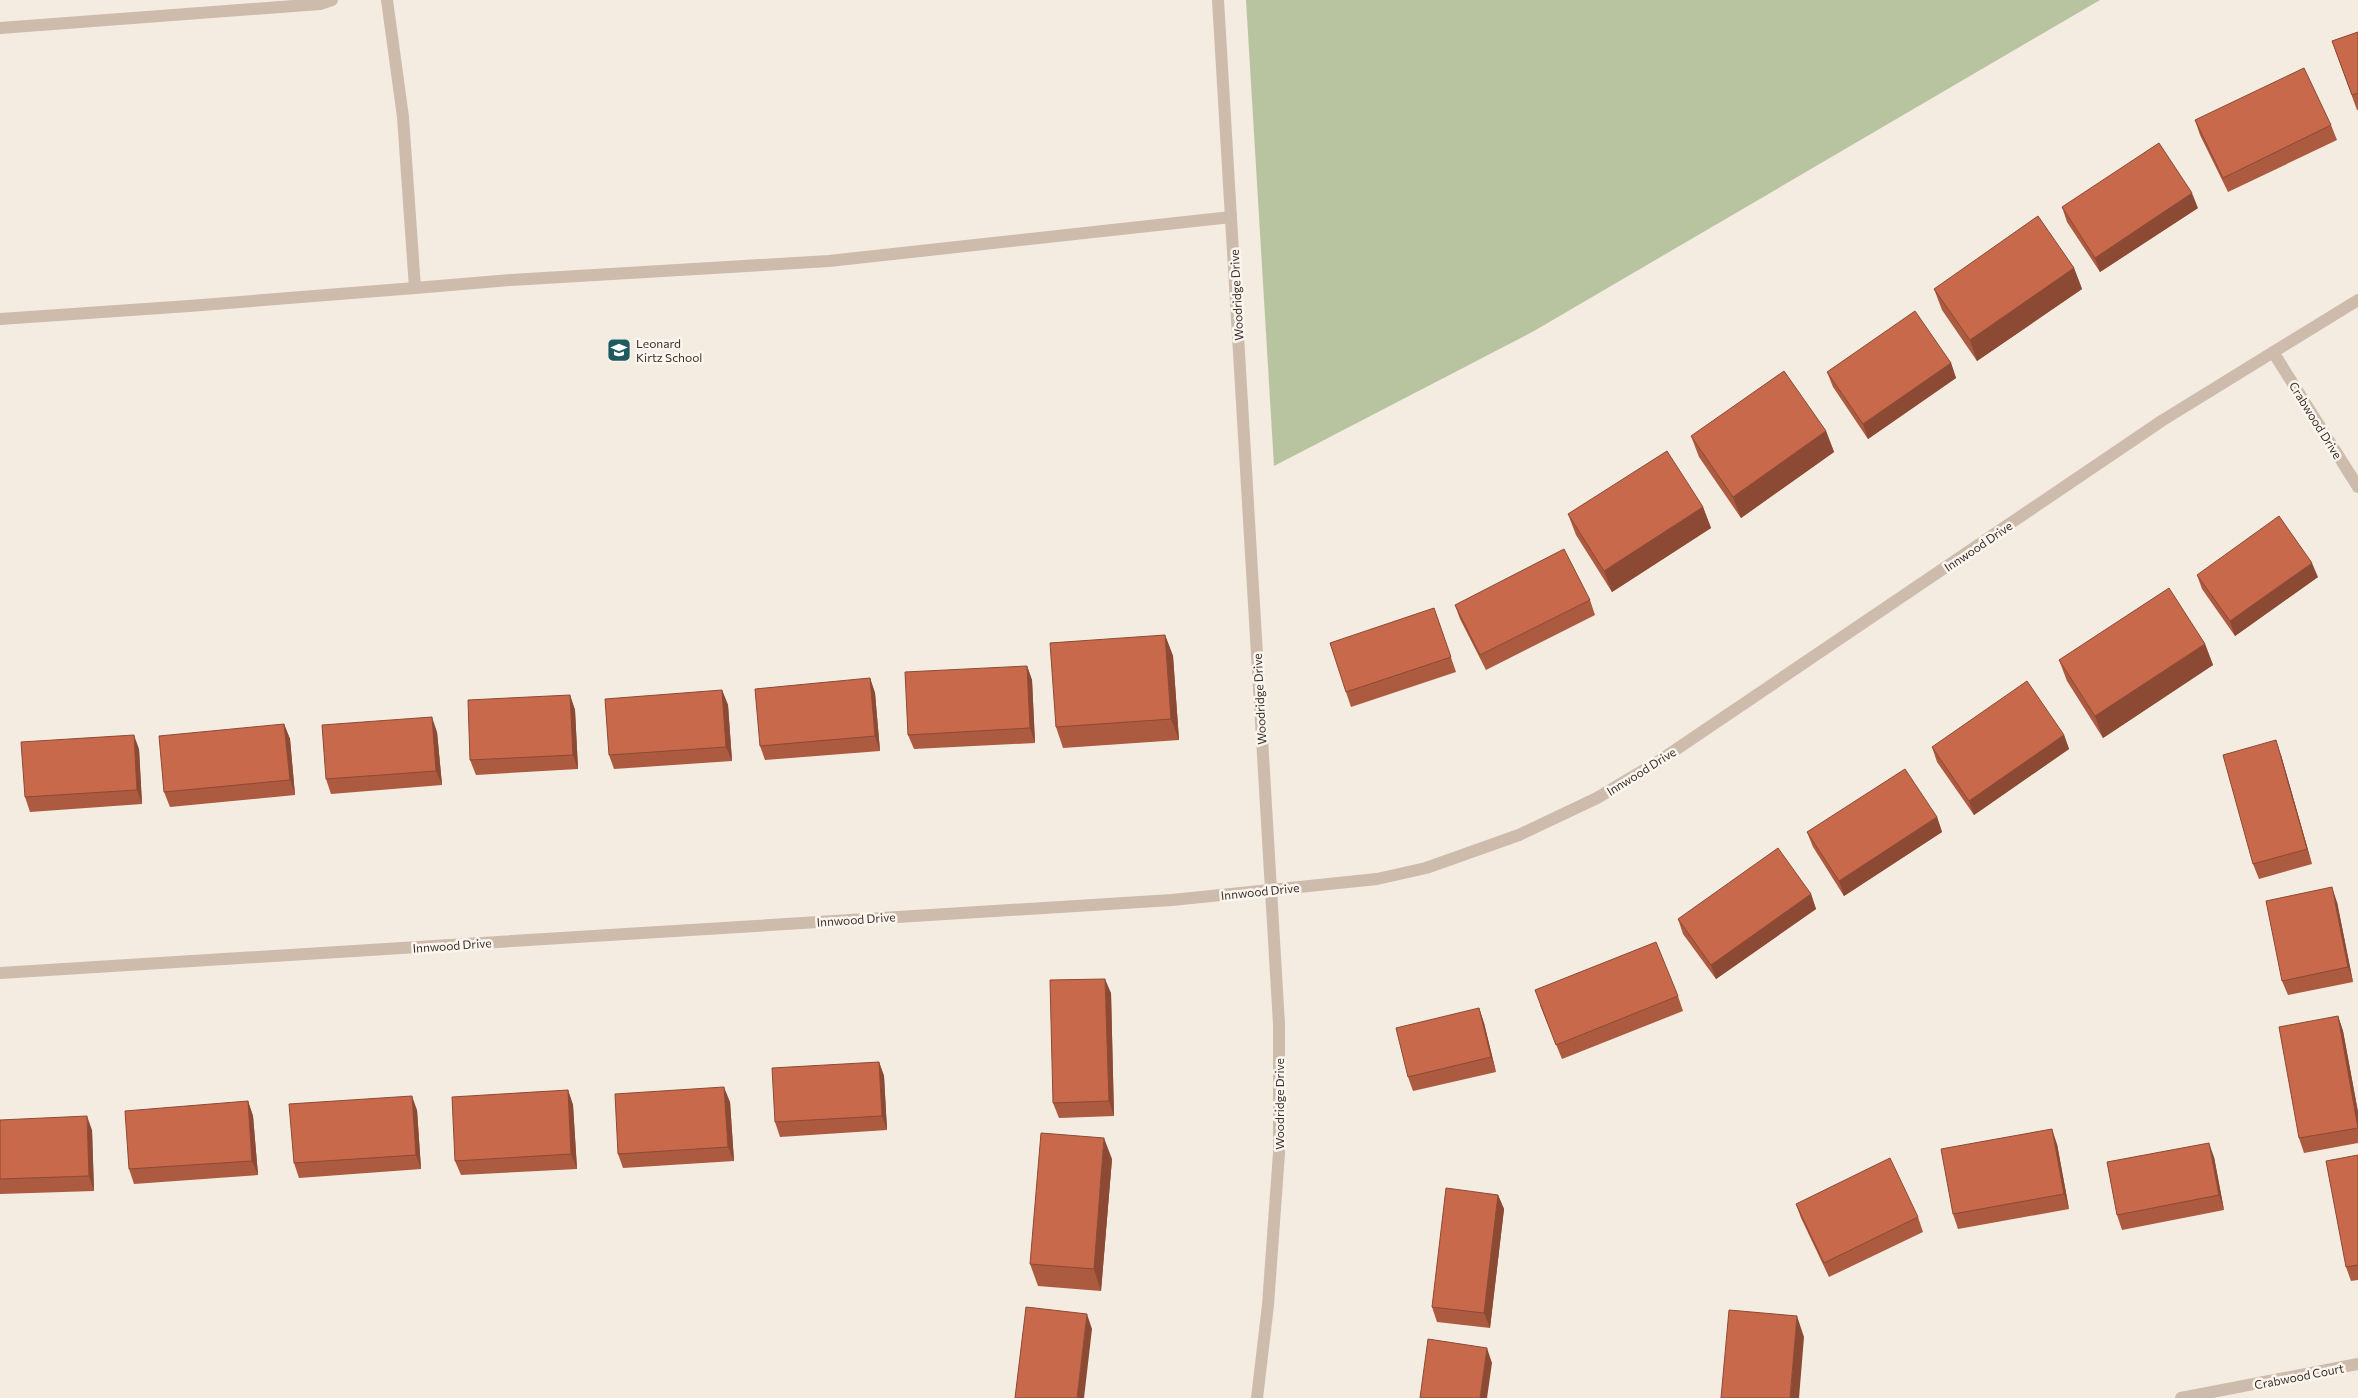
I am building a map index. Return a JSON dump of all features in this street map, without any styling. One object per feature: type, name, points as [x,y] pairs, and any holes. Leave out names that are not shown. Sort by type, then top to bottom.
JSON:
[{"type":"street","points":[[0,28],[320,4],[332,0]]},
{"type":"street","points":[[387,0],[403,117],[415,288]]},
{"type":"street","name":"Woodridge Drive","points":[[1218,0],[1279,1024],[1279,1153],[1268,1305],[1257,1398]]},
{"type":"street","points":[[0,319],[511,280],[829,261],[1231,217]]},
{"type":"street","name":"Innwood Drive","points":[[0,973],[1172,900],[1377,879],[1426,868],[1519,835],[1597,798],[1659,761],[2163,420],[2358,300]]},
{"type":"street","name":"Crabwood Drive","points":[[2273,352],[2358,488]]},
{"type":"street","name":"Crabwood Court","points":[[2181,1398],[2358,1364]]},
{"type":"green space","points":[[1246,0],[2100,0],[1534,331],[1274,466]]},
{"type":"building","points":[[2358,32],[2358,93],[2352,95],[2332,41]]},
{"type":"building","points":[[2304,68],[2331,125],[2223,178],[2195,120]]},
{"type":"building","points":[[2159,143],[2192,193],[2095,258],[2062,207]]},
{"type":"building","points":[[2038,216],[2074,268],[1970,340],[1934,289]]},
{"type":"building","points":[[1915,311],[1951,363],[1863,424],[1827,372]]},
{"type":"building","points":[[1784,371],[1826,431],[1733,497],[1691,436]]},
{"type":"building","points":[[1667,451],[1703,507],[1604,571],[1568,514]]},
{"type":"building","points":[[2279,516],[2312,563],[2230,621],[2197,575]]},
{"type":"building","points":[[1564,549],[1590,600],[1480,655],[1455,605]]},
{"type":"building","points":[[2169,588],[2205,644],[2095,716],[2059,660]]},
{"type":"building","points":[[1434,608],[1451,657],[1346,692],[1330,643]]},
{"type":"building","points":[[1165,635],[1171,719],[1056,727],[1050,643]]},
{"type":"building","points":[[1027,666],[1030,728],[908,735],[905,672]]},
{"type":"building","points":[[870,678],[875,736],[760,746],[755,689]]},
{"type":"building","points":[[2027,681],[2064,735],[1969,801],[1932,747]]},
{"type":"building","points":[[722,690],[726,747],[609,755],[605,699]]},
{"type":"building","points":[[570,695],[573,755],[470,760],[468,700]]},
{"type":"building","points":[[432,717],[436,771],[326,779],[322,725]]},
{"type":"building","points":[[284,724],[290,780],[164,792],[159,736]]},
{"type":"building","points":[[134,735],[137,790],[25,797],[21,742]]},
{"type":"building","points":[[2276,740],[2307,849],[2253,864],[2223,755]]},
{"type":"building","points":[[1905,769],[1937,817],[1839,881],[1807,832]]},
{"type":"building","points":[[1778,848],[1811,894],[1711,965],[1678,919]]},
{"type":"building","points":[[2332,887],[2348,967],[2282,981],[2266,901]]},
{"type":"building","points":[[1656,942],[1678,996],[1556,1045],[1535,990]]},
{"type":"building","points":[[1105,979],[1109,1101],[1053,1103],[1050,980]]},
{"type":"building","points":[[1479,1008],[1491,1057],[1408,1077],[1396,1028]]},
{"type":"building","points":[[2338,1016],[2358,1128],[2299,1138],[2279,1027]]},
{"type":"building","points":[[879,1062],[882,1116],[775,1122],[772,1068]]},
{"type":"building","points":[[724,1087],[728,1147],[618,1154],[615,1094]]},
{"type":"building","points":[[568,1090],[571,1154],[455,1161],[452,1097]]},
{"type":"building","points":[[412,1096],[416,1155],[294,1163],[289,1104]]},
{"type":"building","points":[[248,1101],[252,1161],[129,1169],[125,1111]]},
{"type":"building","points":[[87,1116],[89,1176],[0,1179],[0,1120]]},
{"type":"building","points":[[2052,1129],[2064,1194],[1953,1214],[1941,1149]]},
{"type":"building","points":[[1041,1133],[1104,1138],[1094,1269],[1030,1264]]},
{"type":"building","points":[[2209,1143],[2219,1195],[2117,1215],[2107,1162]]},
{"type":"building","points":[[2358,1155],[2358,1265],[2346,1267],[2326,1161]]},
{"type":"building","points":[[1890,1158],[1918,1217],[1824,1263],[1796,1204]]},
{"type":"building","points":[[1446,1188],[1498,1195],[1484,1313],[1432,1307]]},
{"type":"building","points":[[1026,1307],[1087,1314],[1077,1398],[1015,1398]]},
{"type":"building","points":[[1729,1310],[1797,1316],[1790,1398],[1721,1398]]},
{"type":"building","points":[[1428,1339],[1487,1348],[1480,1398],[1420,1398]]},
{"type":"place","name":"Leonard Kirtz School","points":[[619,350]]}]
